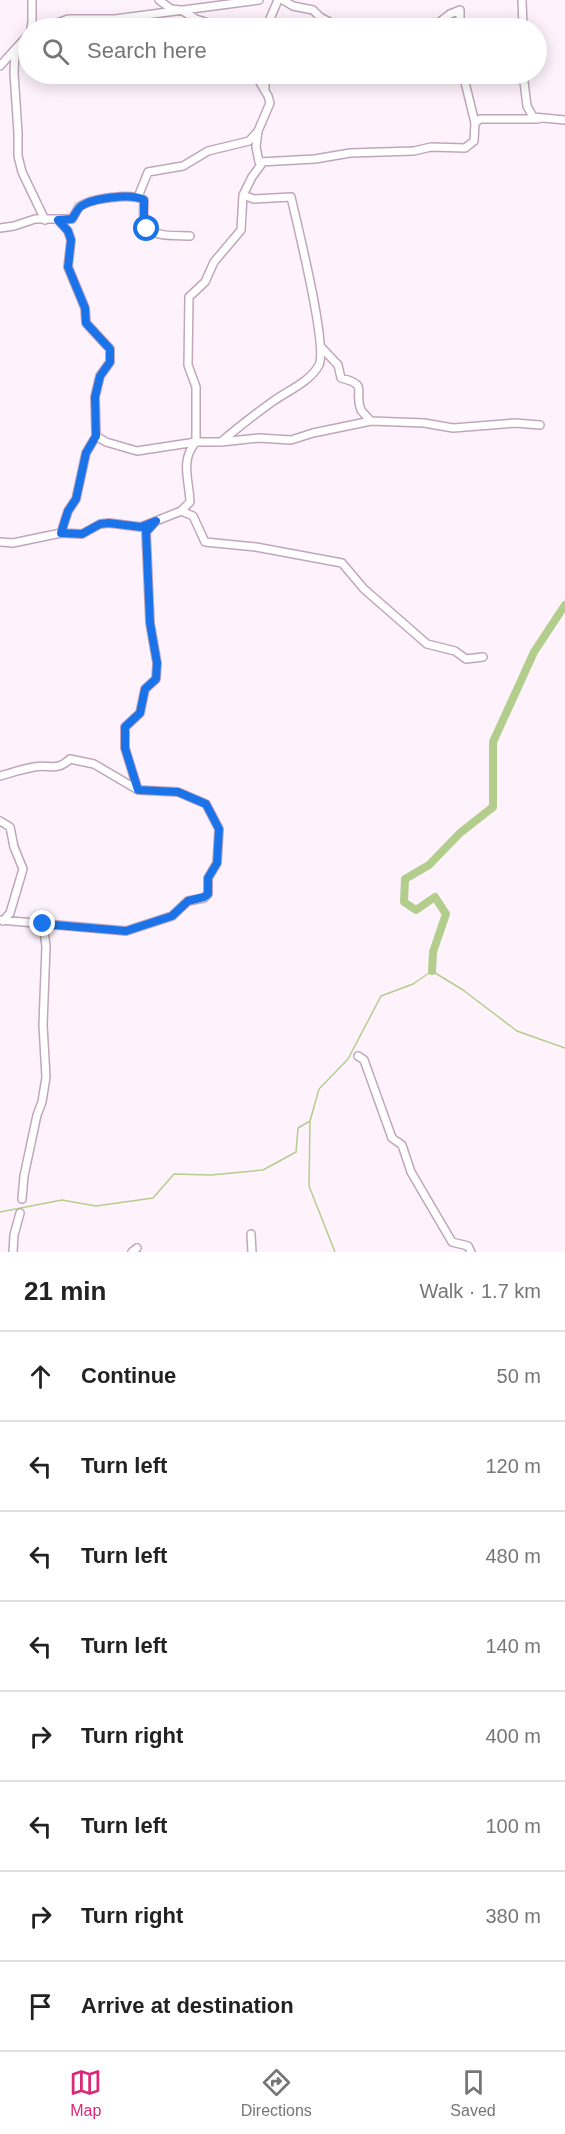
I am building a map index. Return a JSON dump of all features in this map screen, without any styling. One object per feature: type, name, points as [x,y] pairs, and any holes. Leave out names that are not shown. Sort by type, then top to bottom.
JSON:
[{"type":"street","points":[[31,18],[32,0]]},
{"type":"street","points":[[159,0],[171,9],[181,10],[194,18]]},
{"type":"street","points":[[122,18],[259,0]]},
{"type":"street","points":[[270,18],[278,0]]},
{"type":"street","points":[[283,0],[292,6],[313,10],[320,18]]},
{"type":"street","points":[[522,0],[523,18]]},
{"type":"street","points":[[445,18],[460,10],[460,18]]},
{"type":"street","points":[[0,66],[18,48]]},
{"type":"street","points":[[15,52],[18,156],[22,172],[45,220]]},
{"type":"street","points":[[261,84],[270,103],[258,131],[256,147],[259,162],[315,159],[350,153],[414,151],[431,147],[465,148],[474,141],[476,123],[465,84]]},
{"type":"street","points":[[265,84],[265,90]]},
{"type":"street","points":[[524,84],[527,106],[533,117],[538,119]]},
{"type":"street","points":[[476,123],[484,119],[565,120]]},
{"type":"street","points":[[138,197],[148,172],[183,166],[208,151],[249,141],[258,131]]},
{"type":"street","points":[[0,542],[13,543],[61,533],[82,534],[100,524],[109,523],[141,527],[181,511],[190,502],[186,459],[189,450],[196,442],[196,387],[188,365],[189,297],[206,282],[214,262],[241,230],[243,195],[263,162]]},
{"type":"street","points":[[221,442],[273,401],[310,377],[320,364],[321,347],[309,275],[291,197],[254,199],[243,195]]},
{"type":"street","points":[[0,228],[35,219],[72,219],[79,208],[99,200],[111,197],[138,197],[144,200],[144,222],[147,229],[154,233],[190,236]]},
{"type":"street","points":[[58,220],[68,231],[71,240],[68,267],[85,308],[86,323],[110,349],[110,362],[100,376],[95,397],[96,436],[86,453],[76,499],[68,511],[61,533]]},
{"type":"street","points":[[321,347],[338,364],[341,378],[354,381],[359,387],[361,409],[371,421]]},
{"type":"street","points":[[96,436],[106,442],[137,451],[196,442],[259,438],[291,440],[371,421],[424,423],[453,428],[515,423],[540,425]]},
{"type":"street","points":[[181,511],[193,516],[206,542],[256,547],[342,563],[364,589],[427,644],[455,651],[466,659],[483,657]]},
{"type":"street","points":[[138,790],[125,748],[125,727],[140,713],[145,689],[156,679],[157,663],[150,623],[146,532],[156,521]]},
{"type":"street","points":[[0,776],[37,766],[50,768],[63,765],[70,759],[94,764],[138,790],[178,792],[206,804],[219,829],[217,863],[208,878],[208,894],[188,901],[172,916],[126,931],[2,921]]},
{"type":"street","points":[[0,821],[9,827],[22,870],[10,913],[2,921]]},
{"type":"street","points":[[22,1199],[24,1176],[46,1077],[43,1025],[46,946],[43,924]]},
{"type":"street","points":[[358,1056],[364,1060],[392,1138],[402,1145],[411,1172],[427,1201],[452,1242],[468,1246],[471,1252]]},
{"type":"street","points":[[13,1252],[14,1235],[20,1213]]},
{"type":"street","points":[[251,1234],[252,1252]]},
{"type":"waterway","points":[[432,971],[433,952],[446,914],[435,897],[416,910],[404,902],[405,879],[429,865],[460,833],[493,807],[493,742],[534,652],[565,605]]},
{"type":"waterway","points":[[335,1252],[309,1186],[310,1121],[319,1089],[348,1059],[381,996],[413,984],[432,971],[463,990],[517,1031],[565,1048]]},
{"type":"waterway","points":[[0,1212],[62,1200],[96,1206],[153,1198],[174,1174],[211,1175],[263,1170],[296,1152],[298,1128],[310,1121]]},
{"type":"route","points":[[43,924],[126,931],[172,916],[188,901],[208,894],[208,878],[217,863],[219,829],[206,804],[178,792],[138,790],[125,748],[125,727],[140,713],[145,689],[156,679],[157,663],[150,623],[146,532],[156,521],[141,527],[109,523],[100,524],[82,534],[61,533],[68,511],[76,499],[86,453],[96,436],[95,397],[100,376],[110,362],[110,349],[86,323],[85,308],[68,267],[71,240],[68,231],[58,220],[72,219],[79,208],[99,200],[111,197],[138,197],[144,200],[144,222],[147,229]]}]
